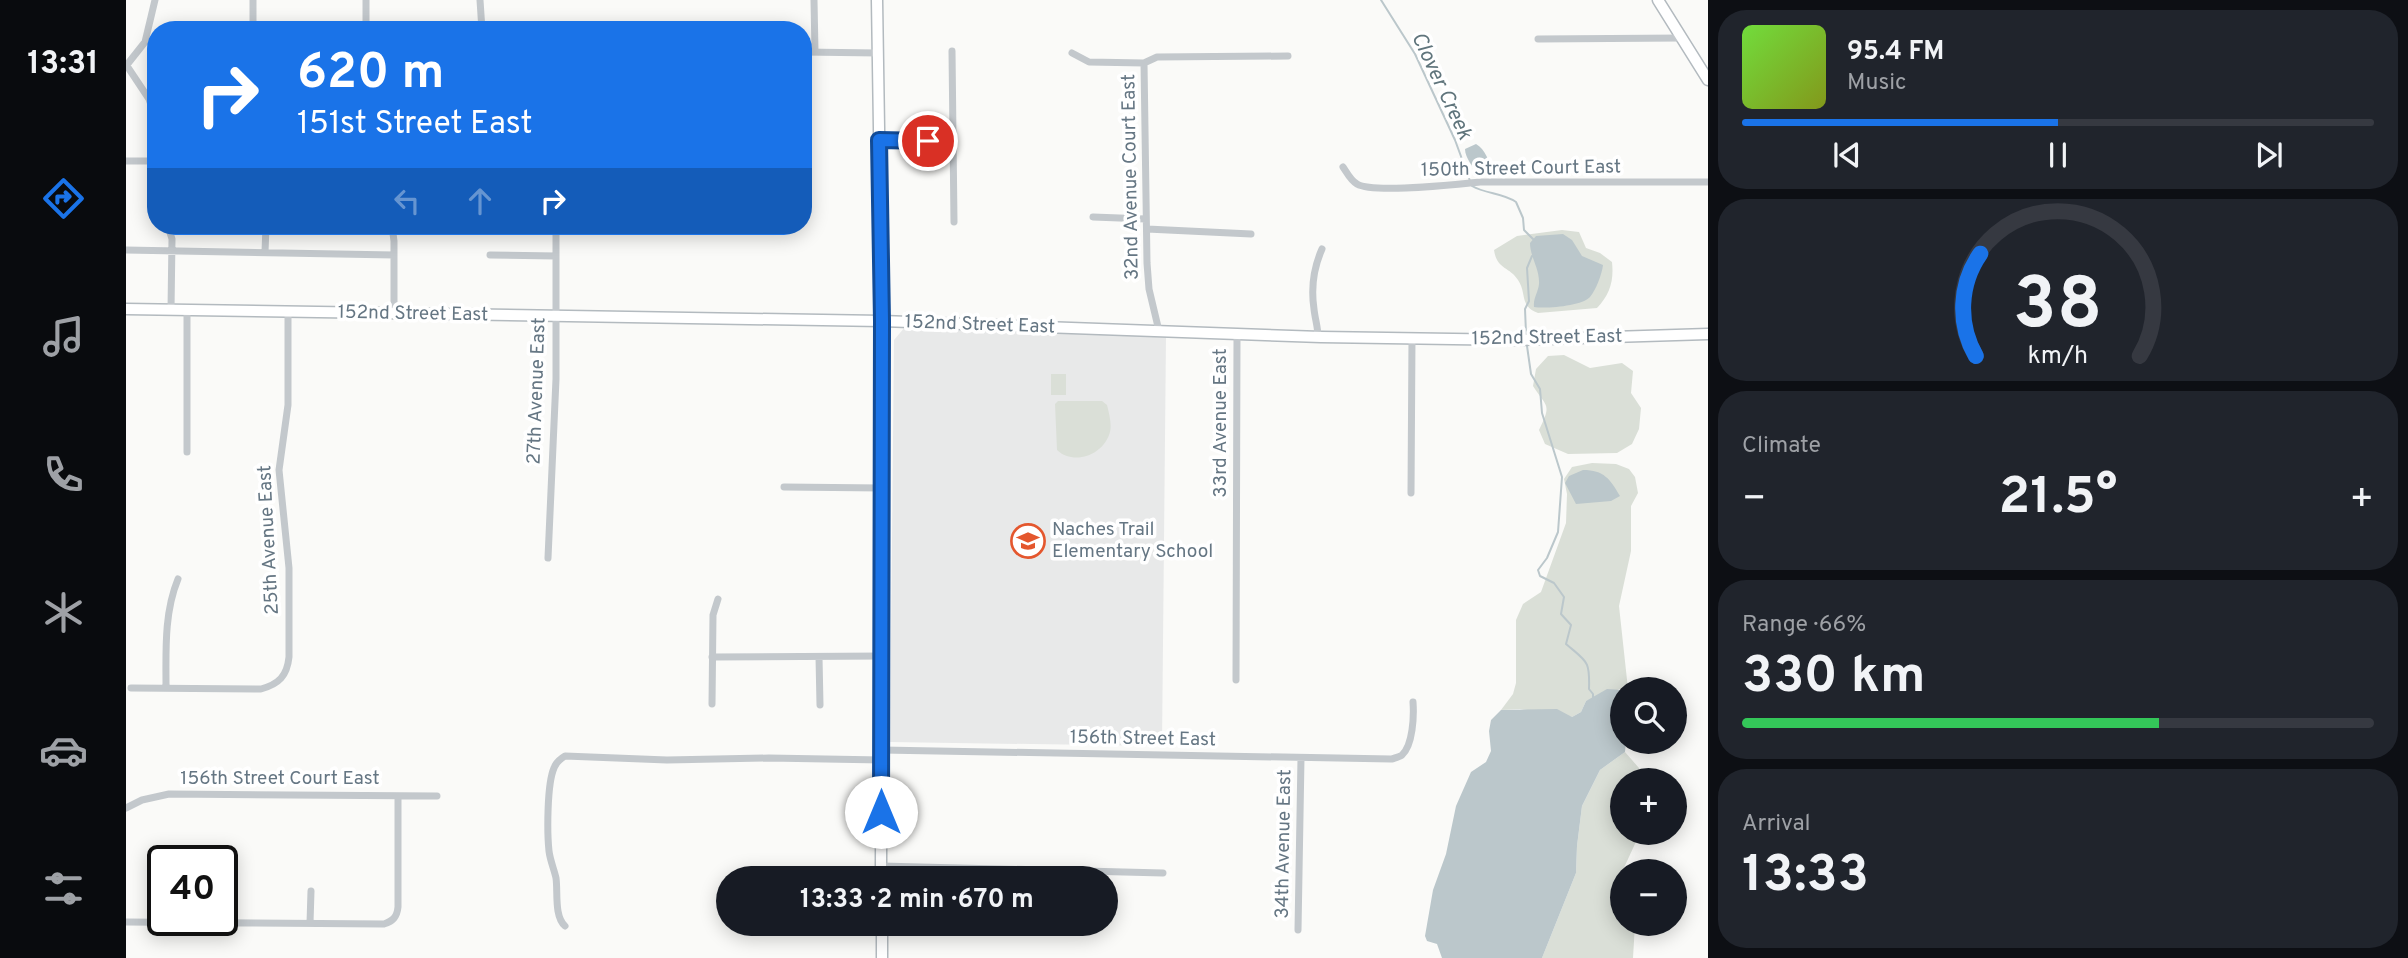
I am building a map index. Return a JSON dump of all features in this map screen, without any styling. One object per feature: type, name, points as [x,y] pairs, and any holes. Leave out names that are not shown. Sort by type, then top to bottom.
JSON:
[{"type":"main road","points":[[877,0],[882,321],[881,866]]},
{"type":"main road","points":[[1658,0],[1708,79]]},
{"type":"main road","name":"152nd Street East","points":[[126,309],[882,321],[1318,337],[1546,339],[1708,334]]},
{"type":"main road","points":[[882,936],[882,958]]},
{"type":"street","points":[[151,21],[155,0]]},
{"type":"street","points":[[253,0],[253,21]]},
{"type":"street","points":[[366,0],[366,21]]},
{"type":"street","points":[[480,0],[481,21]]},
{"type":"street","points":[[814,0],[815,52],[878,52]]},
{"type":"street","points":[[147,35],[137,54],[126,66],[147,97]]},
{"type":"street","points":[[1538,39],[1682,38]]},
{"type":"street","points":[[952,51],[954,222]]},
{"type":"street","points":[[1072,53],[1089,62],[1144,63],[1157,57],[1288,56]]},
{"type":"street","name":"32nd Avenue Court East","points":[[1144,63],[1149,289],[1159,331]]},
{"type":"street","points":[[879,140],[953,141]]},
{"type":"street","points":[[126,161],[147,161]]},
{"type":"street","name":"150th Street Court East","points":[[1343,167],[1355,184],[1368,188],[1446,187],[1480,182],[1708,182]]},
{"type":"street","points":[[1093,217],[1146,219]]},
{"type":"street","points":[[1147,229],[1251,234]]},
{"type":"street","points":[[171,235],[171,310]]},
{"type":"street","points":[[265,251],[266,235]]},
{"type":"street","points":[[394,235],[394,314]]},
{"type":"street","name":"27th Avenue East","points":[[548,558],[556,379],[556,235]]},
{"type":"street","points":[[1318,337],[1313,308],[1314,266],[1322,249]]},
{"type":"street","points":[[126,250],[394,255]]},
{"type":"street","points":[[490,255],[556,256]]},
{"type":"street","points":[[187,311],[187,452]]},
{"type":"street","name":"25th Avenue East","points":[[166,687],[261,689],[281,680],[286,671],[289,657],[289,568],[279,470],[288,405],[288,312]]},
{"type":"street","name":"33rd Avenue East","points":[[1236,680],[1237,335]]},
{"type":"street","points":[[1411,493],[1412,338]]},
{"type":"street","points":[[784,486],[882,488]]},
{"type":"street","points":[[131,688],[166,687],[167,623],[178,579]]},
{"type":"street","points":[[712,704],[713,615],[719,598]]},
{"type":"street","points":[[712,657],[882,656]]},
{"type":"street","points":[[819,657],[820,705]]},
{"type":"street","name":"156th Street East","points":[[565,926],[559,915],[548,827],[553,770],[557,761],[565,756],[667,760],[882,755],[1391,759],[1403,754],[1411,734],[1413,702]]},
{"type":"street","name":"34th Avenue East","points":[[1298,930],[1301,758]]},
{"type":"street","name":"156th Street Court East","points":[[126,808],[142,800],[169,794],[437,796]]},
{"type":"street","points":[[238,923],[384,924],[394,919],[398,907],[398,796]]},
{"type":"street","points":[[1118,872],[1163,873]]},
{"type":"street","points":[[310,923],[311,891]]},
{"type":"street","points":[[126,922],[147,922]]},
{"type":"shaded area","points":[[1476,144],[1488,160],[1492,172],[1489,175],[1480,175],[1466,156],[1465,149]]},
{"type":"shaded area","points":[[1562,230],[1579,232],[1586,248],[1600,253],[1612,262],[1610,287],[1597,308],[1538,313],[1528,307],[1521,285],[1515,276],[1501,265],[1494,250],[1517,236]]},
{"type":"shaded area","points":[[1563,234],[1572,240],[1582,256],[1603,265],[1598,282],[1590,297],[1580,303],[1534,307],[1539,279],[1530,243],[1536,236]]},
{"type":"shaded area","name":"Naches Trail Elementary School","points":[[905,327],[1166,336],[1162,746],[890,742],[894,340]]},
{"type":"shaded area","points":[[1564,355],[1590,368],[1622,363],[1633,371],[1631,393],[1641,408],[1639,429],[1632,444],[1617,453],[1568,454],[1545,444],[1539,430],[1547,410],[1533,386],[1536,369],[1548,356]]},
{"type":"shaded area","points":[[1051,374],[1066,374],[1066,395],[1051,395]]},
{"type":"shaded area","points":[[1058,401],[1102,401],[1107,405],[1111,429],[1102,447],[1088,456],[1080,457],[1064,455],[1057,450],[1055,404]]},
{"type":"shaded area","points":[[1592,463],[1616,464],[1629,469],[1635,477],[1638,493],[1631,506],[1631,551],[1619,606],[1627,677],[1610,677],[1610,693],[1586,701],[1581,712],[1572,717],[1520,709],[1501,710],[1513,694],[1516,683],[1516,620],[1523,604],[1541,592],[1566,523],[1567,494],[1564,479],[1572,467]]},
{"type":"shaded area","points":[[1583,470],[1606,477],[1620,496],[1611,501],[1576,504],[1565,483],[1569,476]]},
{"type":"shaded area","points":[[1610,689],[1610,754],[1622,754],[1600,770],[1582,806],[1576,873],[1542,958],[1442,958],[1437,944],[1427,941],[1425,936],[1433,890],[1446,854],[1456,806],[1471,772],[1486,762],[1491,751],[1491,720],[1501,710],[1557,709],[1572,717],[1581,712],[1586,701]]},
{"type":"shaded area","points":[[1622,754],[1627,754],[1639,768],[1610,768],[1610,845],[1634,845],[1628,859],[1610,859],[1610,936],[1634,936],[1633,958],[1542,958],[1576,873],[1582,806],[1600,770]]},
{"type":"waterway","name":"Clover Creek","points":[[1381,0],[1415,54],[1455,140],[1470,181]]},
{"type":"waterway","points":[[1472,186],[1516,202],[1523,218],[1524,230],[1534,240]]},
{"type":"waterway","points":[[1526,333],[1525,309],[1529,301],[1527,268],[1532,256]]},
{"type":"waterway","points":[[1527,346],[1531,374],[1540,389],[1542,413],[1562,477],[1558,532],[1547,558],[1538,570],[1540,576],[1554,583],[1564,597],[1561,614],[1571,625],[1566,644],[1586,662],[1593,699]]},
{"type":"place","name":"Naches Trail Elementary School","points":[[1028,541]]},
{"type":"route","points":[[881,812],[882,321],[879,140],[928,141]]}]
